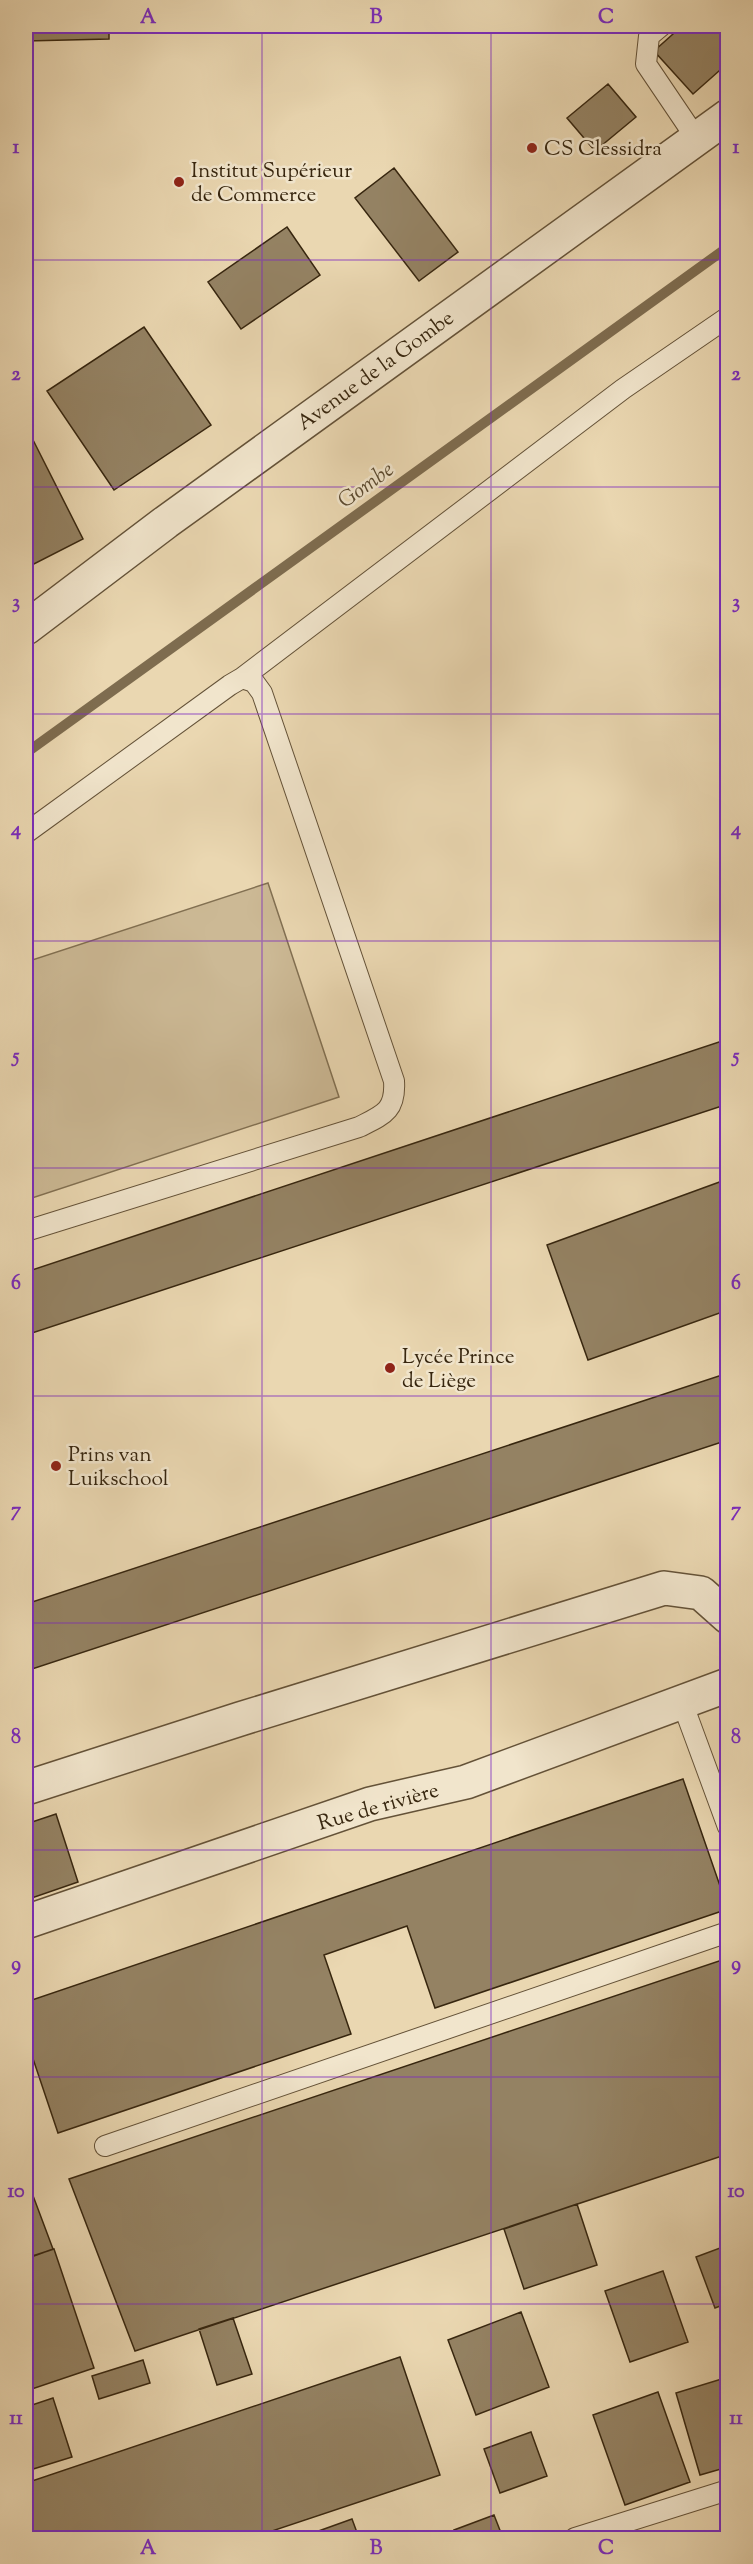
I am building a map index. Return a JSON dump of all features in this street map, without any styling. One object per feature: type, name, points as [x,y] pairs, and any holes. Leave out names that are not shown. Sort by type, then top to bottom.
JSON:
[{"type":"street","name":"Avenue de la Gombe","points":[[26,628],[166,522],[728,116]]},
{"type":"street","points":[[26,1788],[664,1587],[701,1593],[728,1617]]},
{"type":"street","name":"Rue de rivière","points":[[26,1922],[370,1804],[466,1782],[728,1685]]},
{"type":"lane","points":[[661,26],[649,36],[646,64],[696,138]]},
{"type":"lane","points":[[26,833],[242,678],[623,390],[728,318]]},
{"type":"lane","points":[[26,1231],[359,1127],[385,1114],[395,1098],[394,1081],[262,693],[254,682],[242,678]]},
{"type":"lane","points":[[682,1702],[728,1827]]},
{"type":"lane","points":[[105,2146],[728,1932]]},
{"type":"lane","points":[[575,2538],[728,2490]]},
{"type":"shaded area","points":[[268,883],[339,1097],[26,1200],[26,962]]},
{"type":"building","points":[[26,26],[109,26],[109,39],[26,41]]},
{"type":"building","points":[[682,26],[728,26],[728,63],[693,94],[654,51]]},
{"type":"building","points":[[608,84],[636,117],[595,151],[567,118]]},
{"type":"building","points":[[394,168],[458,252],[419,281],[355,198]]},
{"type":"building","points":[[287,227],[320,275],[241,329],[208,282]]},
{"type":"building","points":[[144,327],[211,425],[114,490],[47,391]]},
{"type":"building","points":[[26,426],[83,539],[26,568]]},
{"type":"building","points":[[728,1039],[728,1104],[26,1335],[26,1272]]},
{"type":"building","points":[[725,1180],[728,1187],[728,1310],[588,1360],[547,1245]]},
{"type":"building","points":[[728,1373],[728,1440],[26,1671],[26,1604]]},
{"type":"building","points":[[683,1779],[728,1909],[435,2008],[407,1926],[324,1955],[351,2034],[58,2133],[26,2038],[26,2002]]},
{"type":"building","points":[[56,1814],[78,1882],[26,1900],[26,1824]]},
{"type":"building","points":[[728,1958],[728,2154],[135,2351],[69,2179]]},
{"type":"building","points":[[29,2185],[53,2249],[26,2259],[26,2186]]},
{"type":"building","points":[[577,2204],[597,2265],[524,2289],[504,2229]]},
{"type":"building","points":[[728,2245],[728,2303],[715,2308],[696,2257]]},
{"type":"building","points":[[54,2249],[94,2368],[26,2391],[26,2258]]},
{"type":"building","points":[[663,2271],[688,2342],[630,2362],[605,2291]]},
{"type":"building","points":[[521,2312],[549,2387],[476,2415],[448,2340]]},
{"type":"building","points":[[233,2318],[252,2374],[217,2385],[199,2329]]},
{"type":"building","points":[[400,2357],[440,2475],[251,2538],[26,2538],[26,2483]]},
{"type":"building","points":[[143,2360],[150,2383],[99,2399],[92,2376]]},
{"type":"building","points":[[728,2377],[728,2467],[700,2475],[676,2393]]},
{"type":"building","points":[[658,2392],[690,2482],[625,2505],[593,2415]]},
{"type":"building","points":[[53,2398],[72,2457],[30,2470],[26,2455],[26,2407]]},
{"type":"building","points":[[531,2432],[547,2476],[500,2493],[484,2449]]},
{"type":"building","points":[[494,2515],[503,2538],[458,2538],[454,2530]]},
{"type":"building","points":[[352,2519],[359,2538],[299,2538]]},
{"type":"waterway","name":"Gombe","points":[[26,753],[728,247]]},
{"type":"place","name":"CS Clessidra","points":[[532,148]]},
{"type":"place","name":"Institut Supérieur de Commerce","points":[[179,182]]},
{"type":"place","name":"Lycée Prince de Liège","points":[[390,1368]]},
{"type":"place","name":"Prins van Luikschool","points":[[56,1466]]}]
